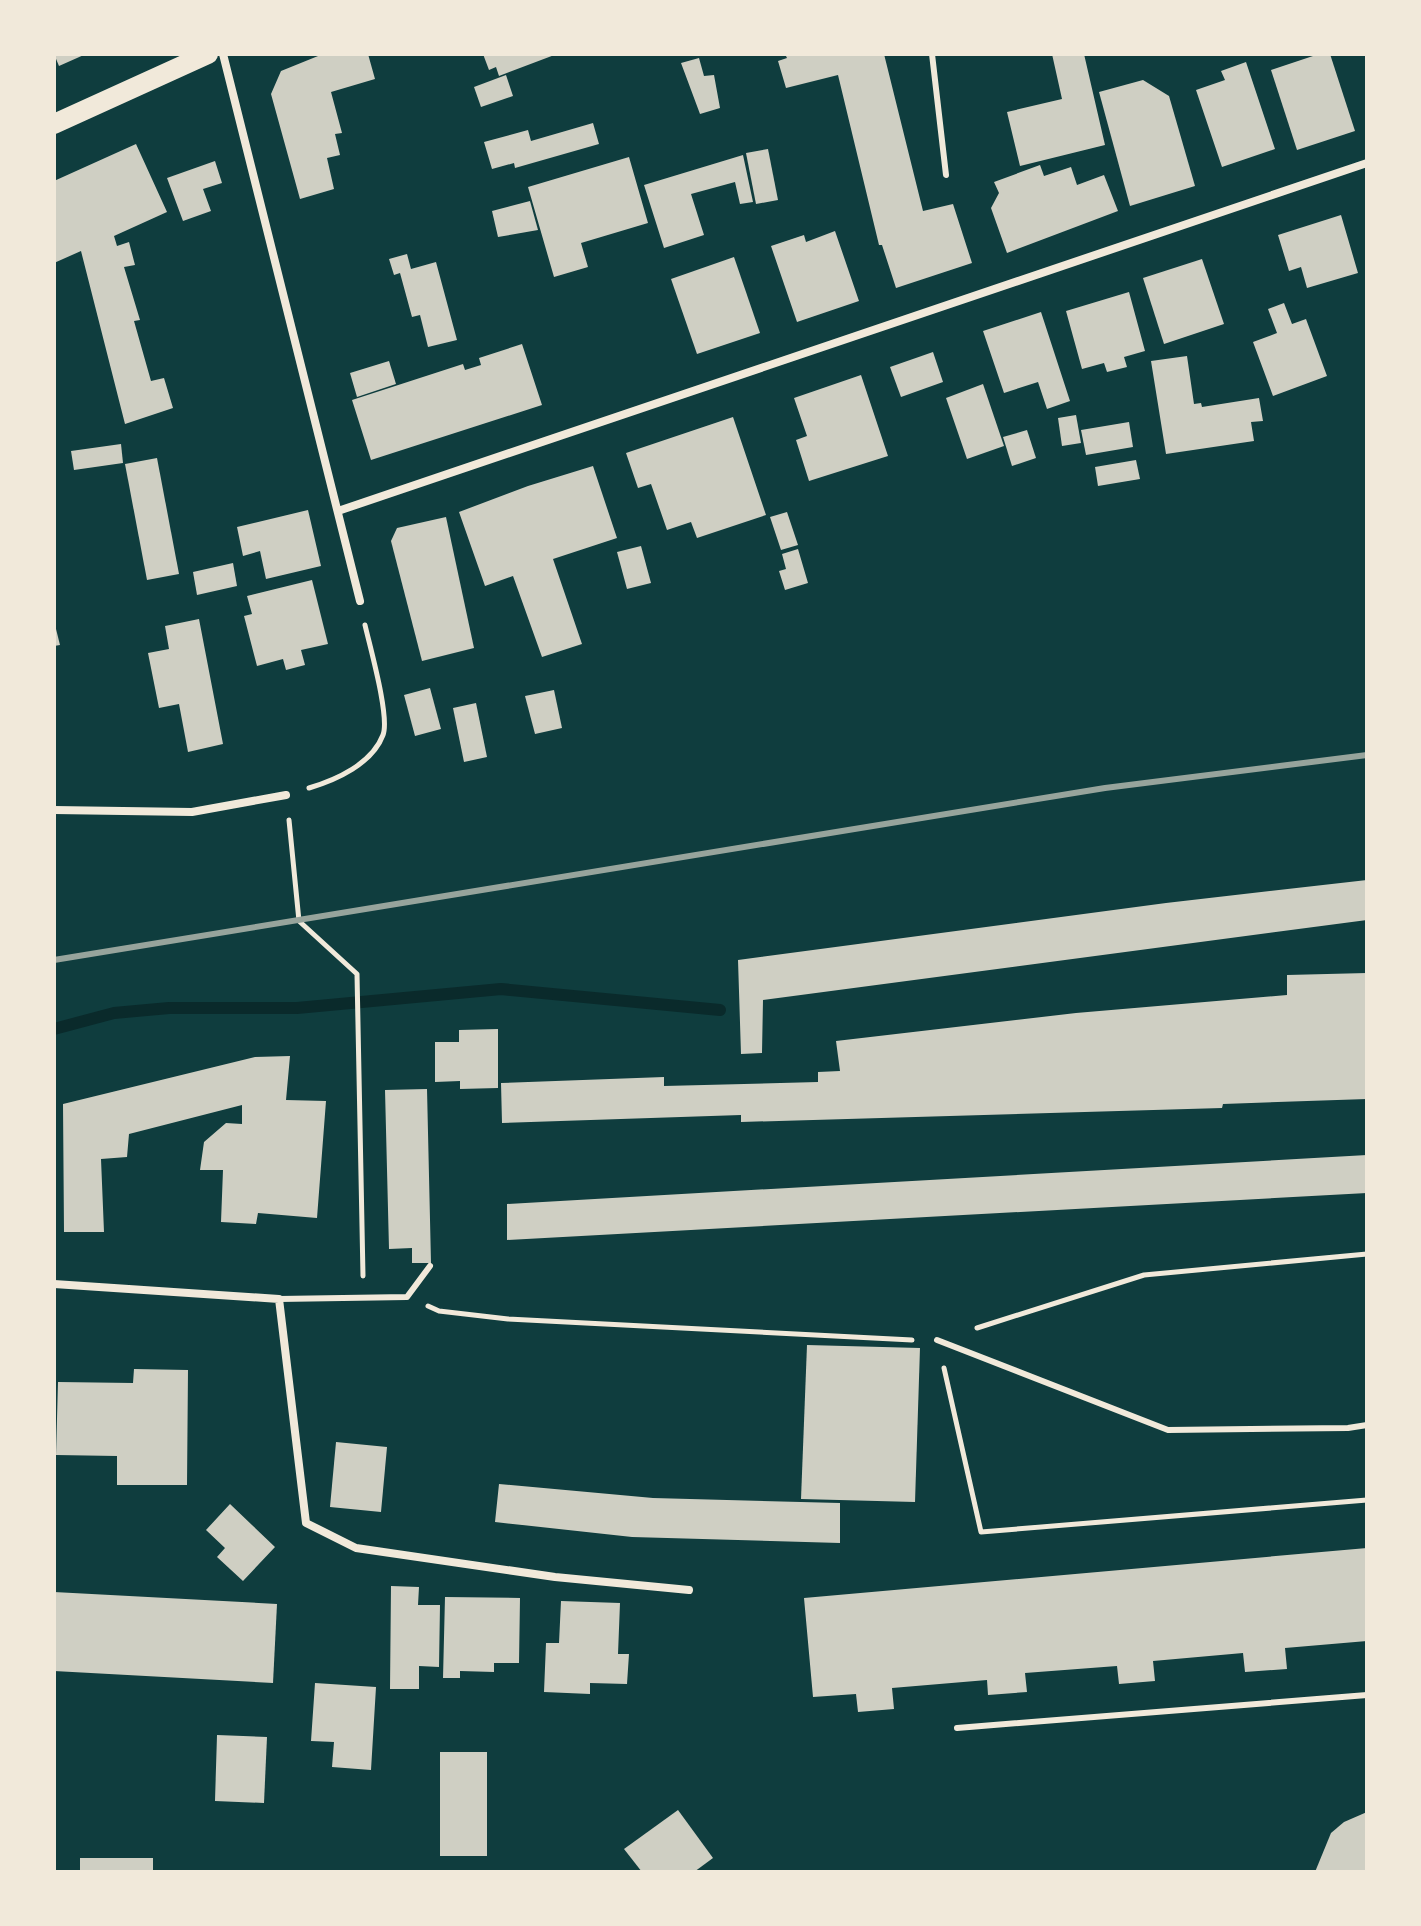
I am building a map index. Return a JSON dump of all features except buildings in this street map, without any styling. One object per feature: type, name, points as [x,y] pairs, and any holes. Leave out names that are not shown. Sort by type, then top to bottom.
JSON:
[{"type":"main road","points":[[54,124],[208,54]]},
{"type":"street","points":[[223,54],[360,601]]},
{"type":"street","points":[[338,511],[1367,163]]},
{"type":"street","points":[[54,810],[192,812],[286,795]]},
{"type":"street","points":[[54,1284],[279,1299],[306,1523],[356,1548],[555,1577],[689,1590]]},
{"type":"lane","points":[[932,54],[946,175]]},
{"type":"lane","points":[[279,1299],[407,1297],[430,1266]]},
{"type":"lane","points":[[937,1340],[1168,1430],[1348,1428],[1367,1425]]},
{"type":"lane","points":[[957,1728],[1367,1695]]},
{"type":"path","points":[[360,601],[382,701],[384,734],[369,756],[334,781],[286,795],[299,921],[357,974],[364,1297]]},
{"type":"path","points":[[407,1297],[439,1311],[508,1319],[937,1340],[1144,1275],[1367,1254]]},
{"type":"path","points":[[937,1340],[981,1532],[1367,1500]]},
{"type":"waterway","points":[[54,1029],[114,1013],[169,1008],[297,1008],[501,989],[720,1010]]},
{"type":"railway","points":[[54,960],[1105,788],[1367,755]]}]
